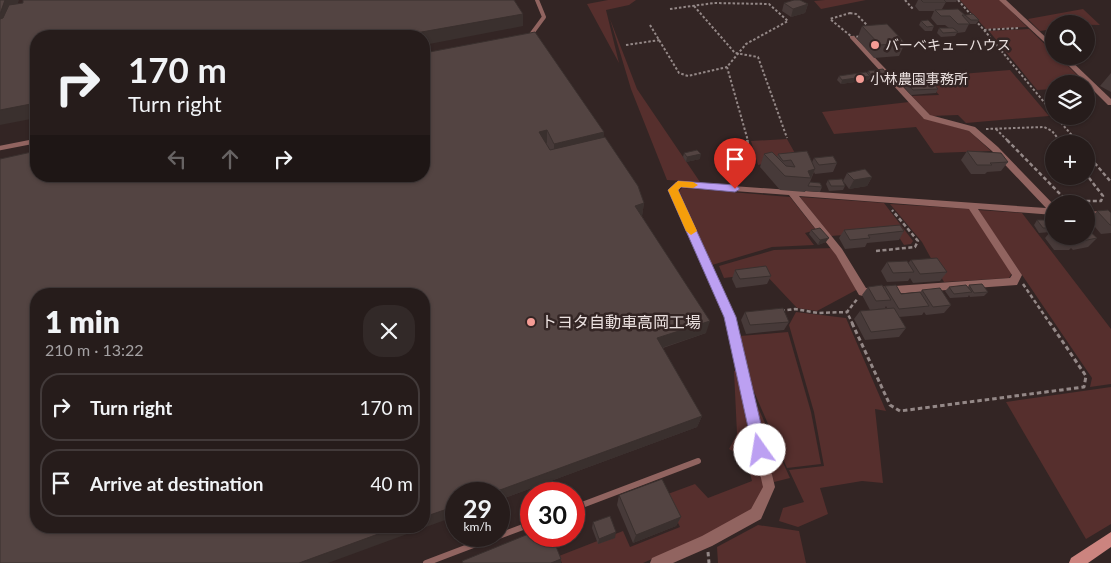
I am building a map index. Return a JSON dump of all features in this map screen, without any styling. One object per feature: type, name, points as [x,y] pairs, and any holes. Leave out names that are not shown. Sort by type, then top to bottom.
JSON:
[{"type":"main road","points":[[1076,563],[1111,540]]},
{"type":"street","points":[[1002,0],[1045,41]]},
{"type":"street","points":[[852,37],[927,117],[972,130],[995,149],[1045,202]]},
{"type":"street","points":[[1071,65],[1111,103]]},
{"type":"street","points":[[657,563],[707,541],[756,514],[769,487],[730,317],[673,190],[678,184],[885,201],[1045,211]]},
{"type":"street","points":[[792,193],[839,252],[863,292],[1013,282],[1017,275],[972,207]]},
{"type":"street","points":[[1095,214],[1111,215]]},
{"type":"lane","points":[[524,42],[536,31],[544,17],[537,0]]},
{"type":"lane","points":[[0,148],[30,142]]},
{"type":"lane","points":[[585,504],[698,461]]},
{"type":"lane","points":[[426,563],[469,547]]},
{"type":"path","points":[[905,0],[913,9]]},
{"type":"path","points":[[958,0],[1045,103]]},
{"type":"path","points":[[670,9],[714,3],[769,4],[788,21],[759,34],[735,53],[727,67],[750,150]]},
{"type":"path","points":[[694,6],[735,53],[758,57],[787,138]]},
{"type":"path","points":[[850,13],[856,14],[877,35],[852,37],[830,18],[850,13]]},
{"type":"path","points":[[650,25],[679,73],[688,76],[727,67]]},
{"type":"path","points":[[984,30],[1031,28]]},
{"type":"path","points":[[626,45],[660,40]]},
{"type":"path","points":[[1063,125],[1072,135]]},
{"type":"path","points":[[1045,178],[996,128],[1044,127],[1055,135]]},
{"type":"path","points":[[1095,163],[1111,182]]},
{"type":"path","points":[[1051,185],[1063,197],[1073,201],[1101,201],[1103,196],[1094,185]]},
{"type":"path","points":[[876,251],[915,246],[918,241],[885,201]]},
{"type":"path","points":[[846,312],[890,405],[900,411],[1084,387],[1086,376],[1017,275]]},
{"type":"path","points":[[776,312],[795,309],[818,313],[846,312],[863,292]]},
{"type":"shaded area","points":[[608,0],[636,0],[629,5],[606,10],[619,63],[587,4]]},
{"type":"shaded area","points":[[866,0],[821,9],[814,1]]},
{"type":"shaded area","points":[[960,0],[1000,0],[1027,27],[986,29]]},
{"type":"shaded area","points":[[1083,9],[1089,15],[1050,15]]},
{"type":"shaded area","points":[[1045,16],[1045,30],[1040,31],[1028,19]]},
{"type":"shaded area","points":[[610,19],[637,89],[700,182],[667,180],[631,89]]},
{"type":"shaded area","points":[[1029,29],[1045,44],[1045,65],[1067,65],[1077,75],[1045,75],[1045,90],[1037,90],[989,31]]},
{"type":"shaded area","points":[[1010,70],[1045,111],[1045,116],[966,123],[958,115],[931,116],[912,96],[939,95],[924,77]]},
{"type":"shaded area","points":[[909,102],[923,118],[969,131],[991,151],[934,153],[916,127],[834,134],[822,112]]},
{"type":"shaded area","points":[[787,139],[800,162],[758,165],[751,141]]},
{"type":"shaded area","points":[[682,188],[790,197],[816,230],[805,233],[814,245],[772,247],[712,265],[679,191]]},
{"type":"shaded area","points":[[800,197],[884,203],[913,241],[911,244],[904,245],[895,231],[831,236]]},
{"type":"shaded area","points":[[890,204],[970,209],[1012,273],[1009,278],[944,282],[922,242]]},
{"type":"shaded area","points":[[978,210],[1022,213],[1111,329],[1111,384],[1090,387],[1092,378]]},
{"type":"shaded area","points":[[832,248],[858,289],[817,311],[797,308],[764,273],[724,278],[719,266],[774,250]]},
{"type":"shaded area","points":[[796,312],[846,318],[886,411],[875,409],[883,483],[862,481],[820,488],[828,514],[798,527],[779,521],[783,508],[804,502],[789,470],[824,466],[814,412],[789,325]]},
{"type":"shaded area","points":[[788,332],[811,412],[821,464],[787,468],[749,380],[740,336]]},
{"type":"shaded area","points":[[734,371],[738,371],[764,486],[752,511],[705,536],[643,563],[562,563],[559,556],[623,531],[630,547],[680,527],[665,495],[695,484],[708,498],[752,481],[746,458],[729,449],[737,434]]},
{"type":"shaded area","points":[[1111,387],[1111,524],[1086,539],[1006,402]]},
{"type":"shaded area","points":[[750,390],[790,478],[774,482]]},
{"type":"shaded area","points":[[758,525],[799,531],[806,563],[718,563],[717,547]]},
{"type":"building","points":[[0,0],[5,0],[0,14]]},
{"type":"building","points":[[23,0],[514,0],[523,14],[430,30],[30,30],[30,104],[0,110],[0,19],[3,18],[9,5],[23,3]]},
{"type":"building","points":[[800,0],[808,4],[793,9],[784,3]]},
{"type":"building","points":[[921,0],[944,0],[946,2],[923,2]]},
{"type":"building","points":[[958,9],[965,15],[962,15],[970,24],[958,24],[950,16],[941,16],[935,10]]},
{"type":"building","points":[[973,14],[979,20],[971,20],[965,15]]},
{"type":"building","points":[[928,20],[934,26],[927,27],[921,21]]},
{"type":"building","points":[[887,24],[905,43],[880,45],[862,26]]},
{"type":"building","points":[[939,28],[953,28],[958,32],[943,33]]},
{"type":"building","name":"トヨタ自動車高岡工場","points":[[535,32],[604,132],[554,144],[547,130],[539,132],[550,150],[605,137],[638,186],[644,203],[635,206],[710,321],[657,338],[702,416],[510,486],[510,482],[445,482],[445,510],[430,515],[430,288],[30,288],[30,533],[381,533],[299,563],[0,563],[0,159],[30,152],[30,182],[430,182],[430,52]]},
{"type":"building","points":[[883,69],[887,74],[872,76],[868,71]]},
{"type":"building","points":[[866,72],[870,76],[842,80],[839,76]]},
{"type":"building","points":[[925,73],[938,89],[913,90],[900,75]]},
{"type":"building","points":[[697,150],[701,154],[687,157],[684,153]]},
{"type":"building","points":[[807,151],[815,169],[808,171],[811,178],[785,176],[764,154],[772,152],[786,166],[795,167],[791,160],[783,161],[778,154]]},
{"type":"building","points":[[967,151],[1001,153],[1008,162],[977,165]]},
{"type":"building","points":[[833,156],[837,163],[819,165],[814,158]]},
{"type":"building","points":[[865,169],[872,177],[854,180],[847,173]]},
{"type":"building","points":[[842,179],[845,186],[831,186],[828,180]]},
{"type":"building","points":[[810,182],[820,183],[822,187],[808,186]]},
{"type":"building","points":[[1108,210],[1111,213],[1111,225],[1097,211]]},
{"type":"building","points":[[1037,220],[1045,220],[1045,228]]},
{"type":"building","points":[[900,225],[904,231],[868,235],[870,238],[850,240],[844,230]]},
{"type":"building","points":[[820,228],[829,238],[820,240],[811,230]]},
{"type":"building","points":[[937,258],[947,272],[920,274],[911,260]]},
{"type":"building","points":[[907,261],[914,272],[893,273],[887,262]]},
{"type":"building","points":[[766,266],[771,276],[740,279],[735,270]]},
{"type":"building","points":[[982,284],[988,292],[974,293],[969,285]]},
{"type":"building","points":[[882,285],[891,300],[876,301],[868,287]]},
{"type":"building","points":[[896,285],[901,294],[920,292],[929,306],[899,309],[885,286]]},
{"type":"building","points":[[966,285],[972,292],[954,294],[949,287]]},
{"type":"building","points":[[940,288],[951,305],[933,307],[922,290]]},
{"type":"building","points":[[783,308],[789,322],[750,325],[745,312]]},
{"type":"building","points":[[894,308],[906,328],[871,332],[860,311]]},
{"type":"building","points":[[662,479],[681,517],[636,535],[619,495]]},
{"type":"building","points":[[610,516],[616,532],[599,539],[593,522]]},
{"type":"building","points":[[520,537],[520,547],[556,547],[561,559],[551,563],[463,563],[462,561],[496,547],[510,547],[510,542]]},
{"type":"slow traffic","points":[[691,231],[673,190],[678,184],[693,185]]},
{"type":"place","name":"バーベキューハウス","points":[[875,45]]},
{"type":"place","name":"小林農園事務所","points":[[860,79]]},
{"type":"place","name":"トヨタ自動車高岡工場","points":[[531,322]]},
{"type":"route","points":[[735,189],[678,184],[673,190],[730,317],[760,450]]}]
